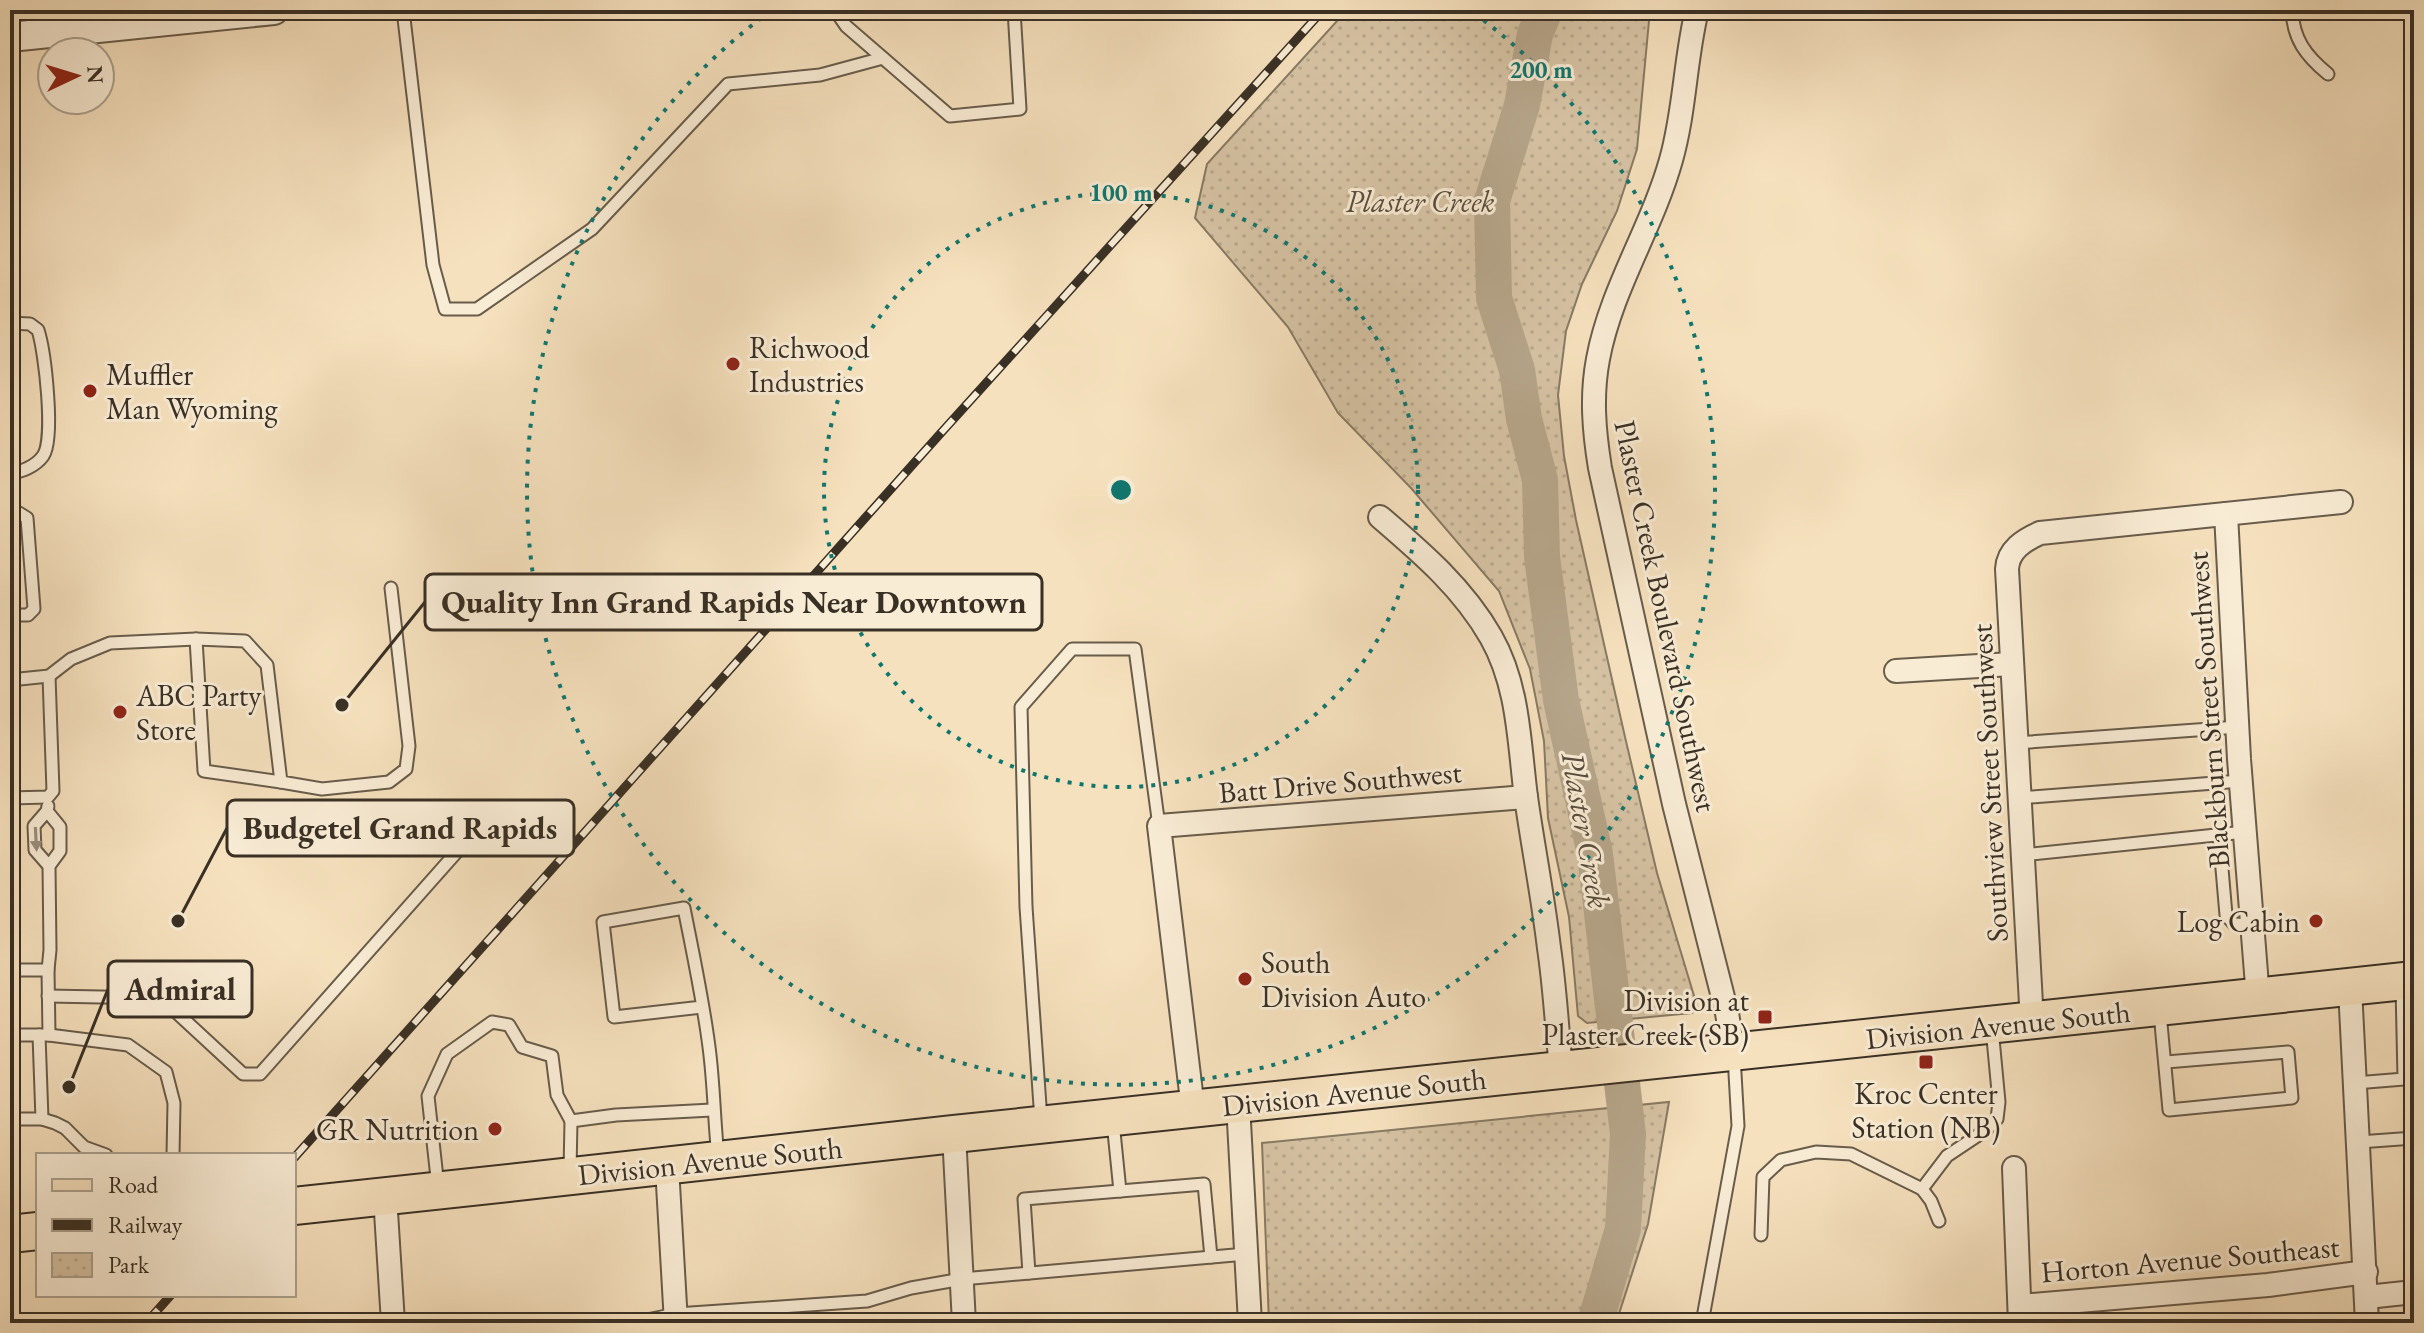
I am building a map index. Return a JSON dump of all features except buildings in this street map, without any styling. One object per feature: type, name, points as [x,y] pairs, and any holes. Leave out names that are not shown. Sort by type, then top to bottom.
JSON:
[{"type":"main road","name":"Division Avenue South","points":[[296,1206],[2408,981]]},
{"type":"main road","points":[[10,1234],[36,1231]]},
{"type":"street","points":[[10,37],[51,22],[274,10]]},
{"type":"street","name":"Plaster Creek Boulevard Southwest","points":[[1697,10],[1677,137],[1655,209],[1609,316],[1598,360],[1593,416],[1600,468],[1674,804],[1727,1013],[1718,1053]]},
{"type":"street","points":[[2226,514],[2341,502]]},
{"type":"street","name":"Southview Street Southwest","points":[[2032,1022],[2015,743],[2008,562],[2020,544],[2040,533],[2226,514]]},
{"type":"street","name":"Blackburn Street Southwest","points":[[2226,514],[2241,781],[2258,998]]},
{"type":"street","points":[[1380,517],[1446,576],[1474,610],[1506,669],[1517,716],[1550,950],[1576,1068]]},
{"type":"street","points":[[1896,671],[2012,664]]},
{"type":"street","name":"Batt Drive Southwest","points":[[1159,826],[1526,797]]},
{"type":"street","points":[[1159,826],[1193,1109]]},
{"type":"street","points":[[2350,988],[2367,1323]]},
{"type":"street","points":[[1238,1104],[1250,1323]]},
{"type":"street","points":[[954,1134],[964,1323]]},
{"type":"street","points":[[667,1167],[676,1318]]},
{"type":"street","points":[[2014,1168],[2020,1314]]},
{"type":"street","points":[[385,1196],[393,1323]]},
{"type":"street","name":"Horton Avenue Southeast","points":[[2020,1314],[2366,1272]]},
{"type":"street","name":"Horton Avenue Southeast","points":[[2367,1297],[2414,1292]]},
{"type":"lane","points":[[403,10],[433,265],[445,309],[477,309],[592,229],[728,84],[820,75],[883,58]]},
{"type":"lane","points":[[835,10],[846,26],[950,116],[1020,109],[1014,10]]},
{"type":"lane","points":[[2292,10],[2296,35],[2303,50],[2328,74]]},
{"type":"lane","points":[[10,323],[30,324],[38,330],[46,377],[48,437],[45,453],[36,463],[10,474]]},
{"type":"lane","points":[[10,514],[19,513],[27,518],[34,609],[28,615],[10,615]]},
{"type":"lane","points":[[196,639],[204,771],[322,789],[389,782],[406,769],[409,746],[391,588]]},
{"type":"lane","points":[[10,680],[49,676],[71,659],[110,643],[196,639],[245,641],[267,665],[281,782]]},
{"type":"lane","points":[[1042,1125],[1026,907],[1021,707],[1072,649],[1135,649],[1159,826]]},
{"type":"lane","points":[[49,676],[53,791],[48,797],[47,811],[34,826],[35,850],[49,866]]},
{"type":"lane","points":[[2015,743],[2238,727]]},
{"type":"lane","points":[[2019,798],[2241,781]]},
{"type":"lane","points":[[10,798],[48,797]]},
{"type":"lane","points":[[42,1119],[50,950],[49,866],[60,851],[60,827],[47,811]]},
{"type":"lane","points":[[2022,855],[2245,832]]},
{"type":"lane","points":[[2219,834],[2228,921],[2251,925]]},
{"type":"lane","points":[[48,996],[163,1000],[243,1074],[260,1074],[470,837]]},
{"type":"lane","points":[[702,1007],[614,1017],[603,922],[684,908],[702,1007],[709,1046],[712,1110],[719,1162]]},
{"type":"lane","points":[[10,970],[48,970]]},
{"type":"lane","points":[[2355,1083],[2404,1079],[2408,981]]},
{"type":"lane","points":[[2159,1009],[2169,1110],[2292,1098],[2288,1052],[2166,1062]]},
{"type":"lane","points":[[438,1189],[428,1096],[447,1054],[492,1022],[509,1025],[522,1047],[552,1056],[557,1095],[571,1121],[569,1176]]},
{"type":"lane","points":[[1922,1189],[1947,1156],[1997,1119],[1999,1102],[1991,1026]]},
{"type":"lane","points":[[10,1035],[44,1035],[128,1045],[166,1072],[174,1103],[173,1153]]},
{"type":"lane","points":[[1702,1323],[1738,1126],[1718,1053]]},
{"type":"lane","points":[[571,1121],[616,1115],[712,1110]]},
{"type":"lane","points":[[1112,1118],[1120,1191]]},
{"type":"lane","points":[[10,1119],[42,1119],[65,1128],[84,1147],[100,1153]]},
{"type":"lane","points":[[2359,1142],[2414,1138]]},
{"type":"lane","points":[[1761,1235],[1763,1177],[1781,1160],[1816,1152],[1851,1154],[1922,1189],[1939,1221]]},
{"type":"lane","points":[[1029,1273],[1024,1199],[1204,1184],[1211,1257]]},
{"type":"lane","points":[[632,1323],[867,1301],[911,1288],[962,1279],[1246,1254]]},
{"type":"green space","name":"Plaster Creek","points":[[1347,10],[1650,10],[1637,149],[1617,211],[1582,284],[1566,331],[1558,395],[1564,456],[1576,520],[1657,873],[1698,1009],[1692,1013],[1587,1023],[1578,1016],[1569,917],[1548,818],[1544,741],[1530,669],[1499,591],[1411,488],[1338,413],[1288,327],[1195,218],[1207,164]]},
{"type":"green space","points":[[1669,1102],[1648,1224],[1616,1323],[1269,1323],[1262,1143]]},
{"type":"waterway","name":"Plaster Creek","points":[[1545,10],[1535,34],[1522,105],[1492,201],[1494,298],[1517,370],[1524,419],[1540,480],[1542,557],[1561,700],[1595,854],[1628,1134],[1623,1229],[1595,1323]]},
{"type":"railway","points":[[296,1156],[1323,10]]},
{"type":"railway","points":[[146,1323],[169,1297]]},
{"type":"place","name":"Richwood Industries","points":[[733,364]]},
{"type":"place","name":"Muffler Man Wyoming","points":[[90,391]]},
{"type":"place","name":"Quality Inn Grand Rapids Near Downtown","points":[[342,705]]},
{"type":"place","name":"ABC Party Store","points":[[120,712]]},
{"type":"place","name":"Budgetel Grand Rapids","points":[[178,921]]},
{"type":"place","name":"Log Cabin","points":[[2316,921]]},
{"type":"place","name":"South Division Auto","points":[[1245,979]]},
{"type":"place","name":"Division at Plaster Creek (SB)","points":[[1765,1017]]},
{"type":"place","name":"Kroc Center Station (NB)","points":[[1926,1062]]},
{"type":"place","name":"Admiral","points":[[69,1087]]},
{"type":"place","name":"GR Nutrition","points":[[495,1129]]}]
